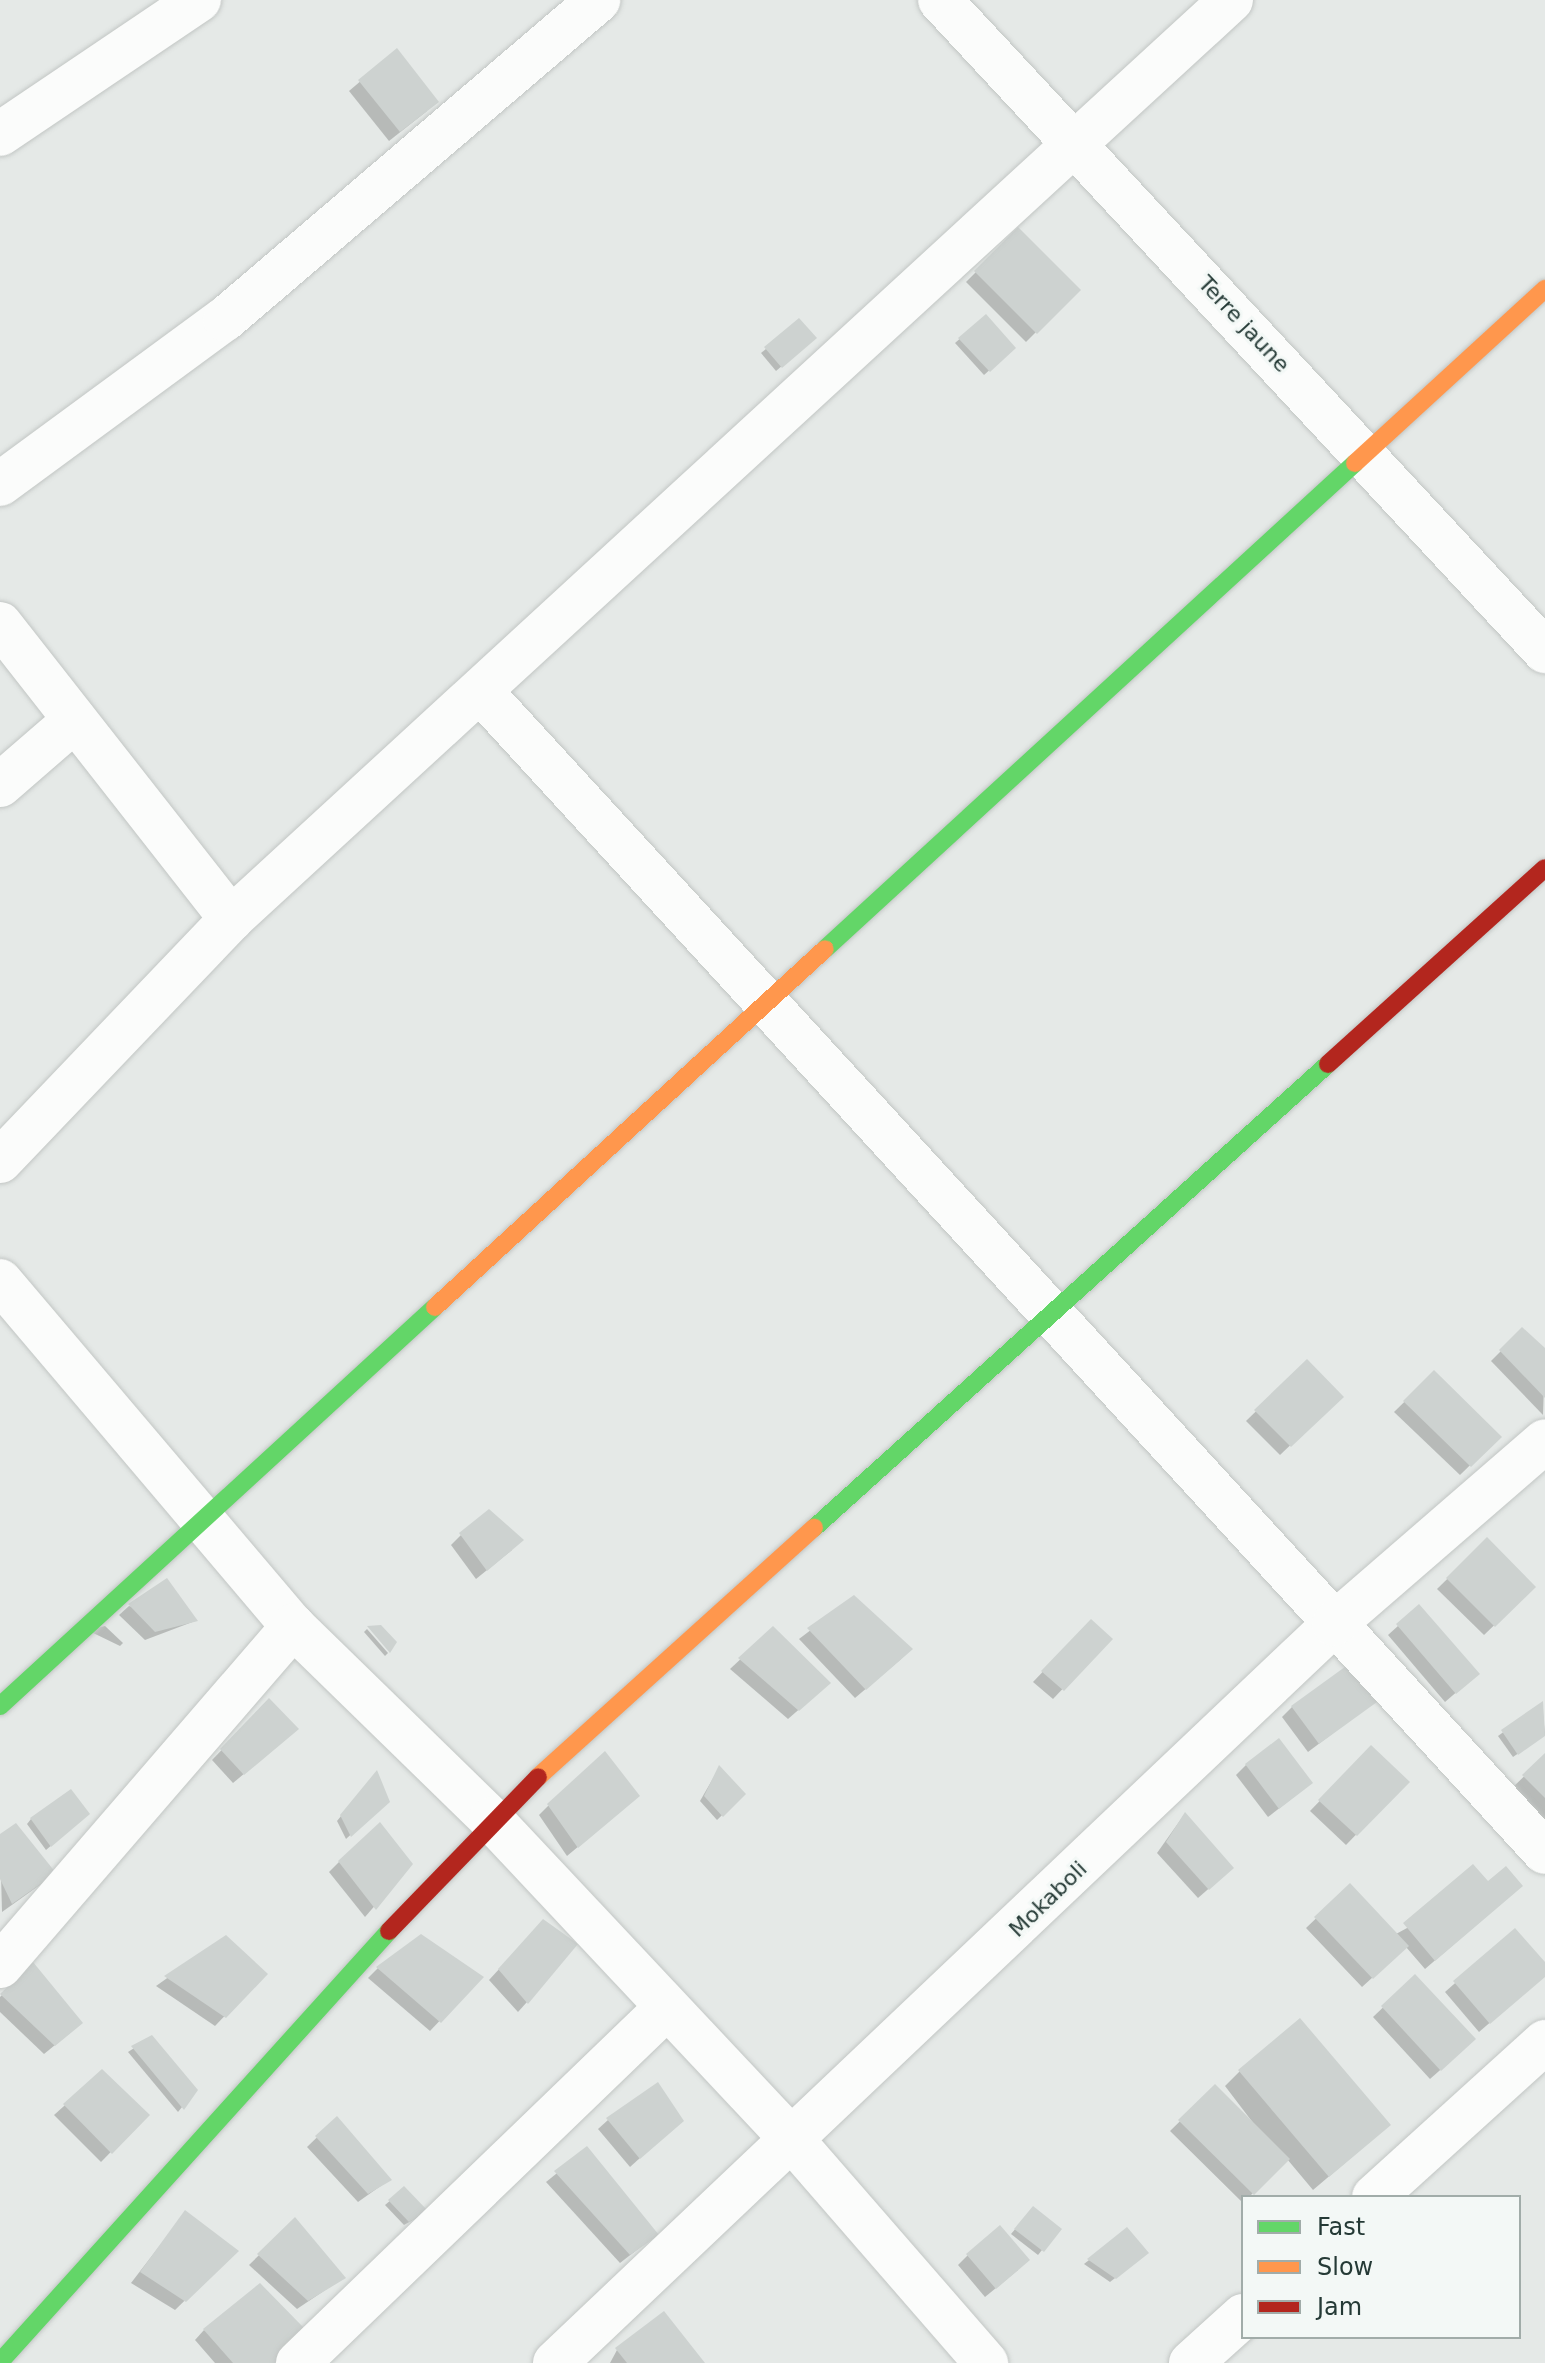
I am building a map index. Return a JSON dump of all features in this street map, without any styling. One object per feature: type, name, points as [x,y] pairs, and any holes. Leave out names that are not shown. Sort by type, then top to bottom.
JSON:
[{"type":"street","points":[[0,134],[199,0]]},
{"type":"street","points":[[0,484],[225,319],[598,0]]},
{"type":"street","name":"Terre jaune","points":[[940,0],[1075,141],[1545,651]]},
{"type":"street","points":[[0,1161],[231,919],[483,694],[1075,141],[1231,0]]},
{"type":"street","points":[[0,1706],[204,1521],[760,1003],[1545,289]]},
{"type":"street","points":[[0,624],[231,919]]},
{"type":"street","points":[[483,694],[760,1003],[1057,1313],[1334,1624],[1545,1852]]},
{"type":"street","points":[[0,785],[75,720]]},
{"type":"street","points":[[0,2362],[491,1819],[1057,1313],[1545,868]]},
{"type":"street","points":[[0,1281],[293,1626],[491,1819],[664,2010],[794,2142],[986,2363]]},
{"type":"street","name":"Mokaboli","points":[[556,2363],[794,2142],[1334,1624],[1545,1441]]},
{"type":"street","points":[[0,1966],[293,1626]]},
{"type":"street","points":[[298,2363],[664,2010]]},
{"type":"street","points":[[1376,2195],[1545,2042]]},
{"type":"street","points":[[1191,2363],[1241,2318]]},
{"type":"building","points":[[397,48],[439,102],[400,132],[358,80]]},
{"type":"building","points":[[1018,227],[1081,290],[1037,334],[974,271]]},
{"type":"building","points":[[986,314],[1016,348],[990,372],[958,338]]},
{"type":"building","points":[[799,318],[817,338],[782,368],[764,347]]},
{"type":"building","points":[[1522,1327],[1545,1348],[1545,1398],[1499,1350]]},
{"type":"building","points":[[1307,1359],[1344,1397],[1291,1447],[1254,1410]]},
{"type":"building","points":[[1434,1370],[1502,1437],[1471,1467],[1403,1401]]},
{"type":"building","points":[[489,1509],[524,1540],[487,1571],[459,1533]]},
{"type":"building","points":[[1487,1537],[1536,1587],[1495,1627],[1446,1578]]},
{"type":"building","points":[[167,1578],[198,1621],[155,1632],[128,1604]]},
{"type":"building","points":[[854,1595],[913,1649],[866,1690],[807,1628]]},
{"type":"building","points":[[1419,1604],[1480,1674],[1456,1694],[1396,1624]]},
{"type":"building","points":[[1091,1619],[1113,1639],[1064,1691],[1041,1671]]},
{"type":"building","points":[[381,1625],[397,1642],[390,1653],[367,1626]]},
{"type":"building","points":[[773,1626],[831,1683],[799,1711],[738,1658]]},
{"type":"building","points":[[1349,1664],[1377,1702],[1319,1744],[1291,1706]]},
{"type":"building","points":[[269,1698],[299,1729],[244,1775],[220,1749]]},
{"type":"building","points":[[1543,1701],[1545,1736],[1518,1755],[1501,1730]]},
{"type":"building","points":[[1279,1738],[1313,1783],[1279,1809],[1245,1764]]},
{"type":"building","points":[[1371,1745],[1410,1782],[1357,1836],[1318,1800]]},
{"type":"building","points":[[605,1751],[640,1796],[578,1848],[547,1804]]},
{"type":"building","points":[[1545,1753],[1545,1798],[1522,1775]]},
{"type":"building","points":[[719,1765],[746,1794],[723,1817],[704,1796]]},
{"type":"building","points":[[377,1770],[390,1802],[351,1837],[340,1815]]},
{"type":"building","points":[[71,1789],[90,1814],[51,1847],[30,1818]]},
{"type":"building","points":[[1185,1812],[1234,1868],[1209,1890],[1166,1842]]},
{"type":"building","points":[[380,1822],[413,1864],[376,1910],[338,1861]]},
{"type":"building","points":[[16,1823],[56,1873],[12,1904],[0,1879],[0,1834]]},
{"type":"building","points":[[1473,1864],[1488,1881],[1506,1866],[1523,1886],[1435,1961],[1403,1923]]},
{"type":"building","points":[[1350,1883],[1409,1946],[1373,1979],[1314,1917]]},
{"type":"building","points":[[543,1919],[578,1944],[528,2004],[498,1969]]},
{"type":"building","points":[[1515,1928],[1545,1962],[1545,1977],[1490,2024],[1453,1981]]},
{"type":"building","points":[[421,1934],[484,1977],[441,2023],[376,1967]]},
{"type":"building","points":[[226,1935],[268,1974],[226,2018],[164,1976]]},
{"type":"building","points":[[33,1962],[83,2023],[55,2046],[0,1994]]},
{"type":"building","points":[[1415,1974],[1476,2039],[1441,2071],[1381,2006]]},
{"type":"building","points":[[1300,2018],[1391,2125],[1329,2177],[1238,2070]]},
{"type":"building","points":[[152,2035],[198,2090],[184,2110],[131,2046]]},
{"type":"building","points":[[102,2069],[150,2115],[112,2154],[63,2104]]},
{"type":"building","points":[[658,2082],[684,2121],[640,2159],[606,2118]]},
{"type":"building","points":[[1215,2084],[1290,2159],[1254,2195],[1178,2120]]},
{"type":"building","points":[[337,2116],[392,2180],[368,2194],[315,2136]]},
{"type":"building","points":[[587,2146],[659,2235],[630,2255],[554,2171]]},
{"type":"building","points":[[404,2186],[428,2211],[409,2222],[388,2200]]},
{"type":"building","points":[[1033,2206],[1062,2229],[1044,2252],[1014,2229]]},
{"type":"building","points":[[185,2210],[239,2251],[186,2302],[140,2272]]},
{"type":"building","points":[[295,2217],[346,2278],[308,2301],[257,2254]]},
{"type":"building","points":[[1000,2225],[1030,2260],[996,2289],[966,2254]]},
{"type":"building","points":[[1127,2227],[1149,2253],[1116,2279],[1087,2259]]},
{"type":"building","points":[[260,2283],[304,2328],[275,2363],[233,2363],[203,2329]]},
{"type":"building","points":[[664,2311],[705,2363],[627,2363],[615,2348]]},
{"type":"traffic: fast","points":[[825,949],[1355,463]]},
{"type":"traffic: fast","points":[[814,1528],[1328,1064]]},
{"type":"traffic: fast","points":[[0,1706],[435,1307]]},
{"type":"traffic: fast","points":[[0,2362],[389,1931]]},
{"type":"traffic: slow","points":[[1355,463],[1545,289]]},
{"type":"traffic: slow","points":[[435,1307],[825,949]]},
{"type":"traffic: slow","points":[[538,1777],[814,1528]]},
{"type":"traffic: jam","points":[[1328,1064],[1545,868]]},
{"type":"traffic: jam","points":[[389,1931],[538,1777]]}]
